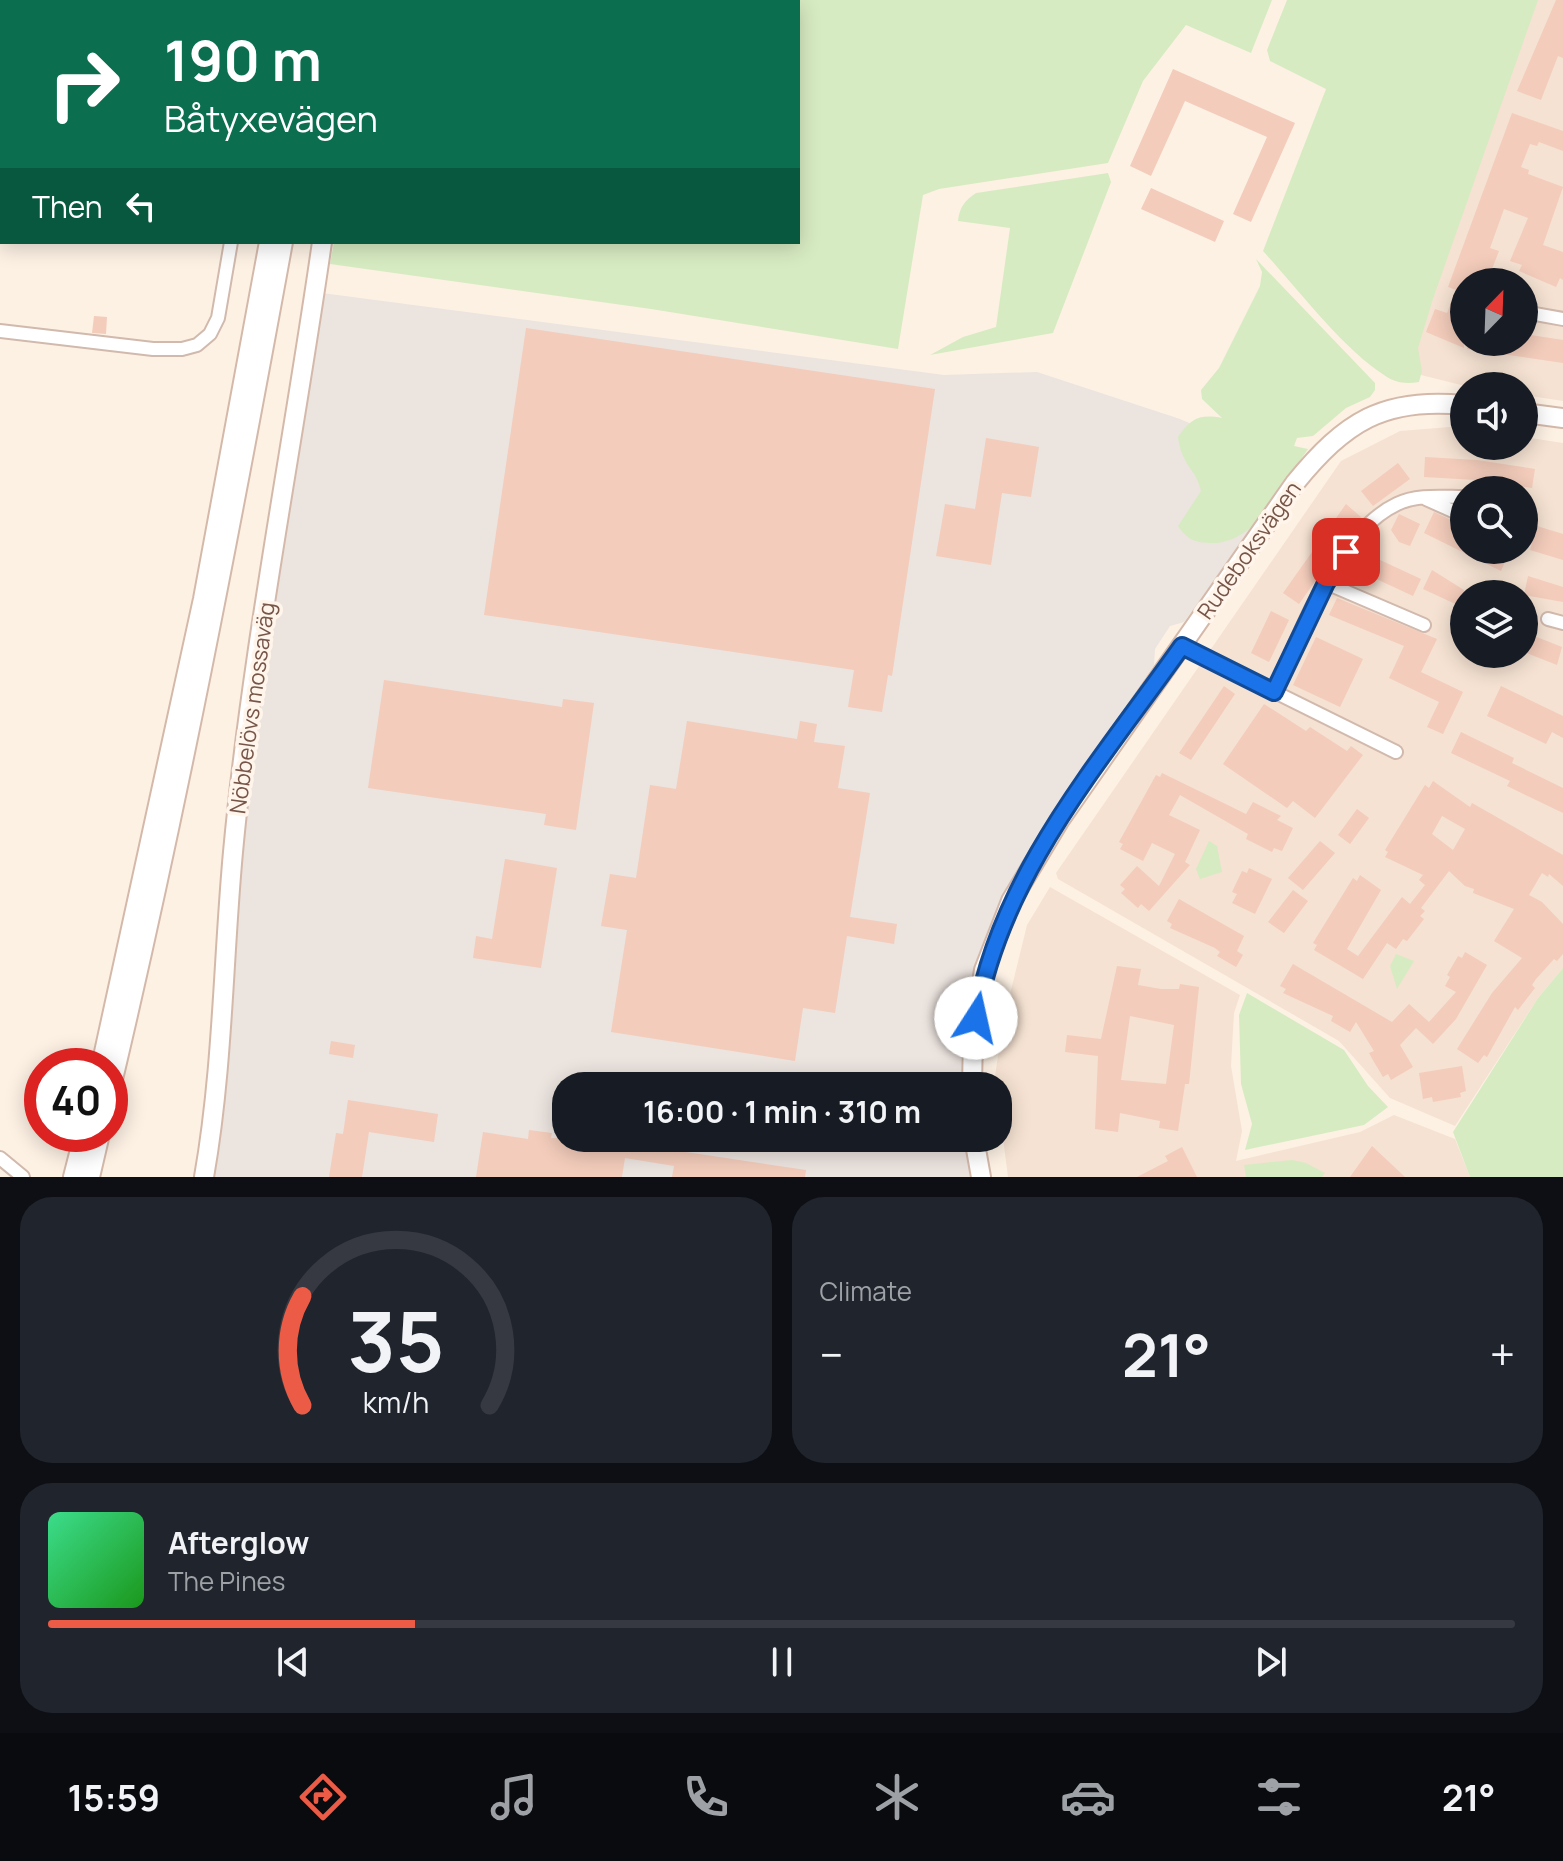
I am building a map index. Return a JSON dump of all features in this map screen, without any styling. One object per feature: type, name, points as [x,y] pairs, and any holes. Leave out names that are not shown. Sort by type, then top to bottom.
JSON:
[{"type":"street","points":[[0,331],[153,349],[182,349],[197,345],[210,334],[218,318],[231,244]]},
{"type":"street","points":[[105,1048],[197,629],[269,244]]},
{"type":"street","points":[[120,1048],[169,838],[247,445],[283,244]]},
{"type":"street","name":"Nöbbelövs mossaväg","points":[[204,1177],[222,1039],[233,852],[267,600],[322,244]]},
{"type":"street","points":[[1538,315],[1563,319]]},
{"type":"street","name":"Rudeboksvägen","points":[[972,1072],[973,1035],[984,970],[1011,901],[1059,821],[1295,483],[1332,440],[1355,424],[1390,408],[1434,402],[1450,404]]},
{"type":"street","points":[[1538,415],[1563,418]]},
{"type":"street","points":[[1274,692],[1326,583],[1346,552],[1378,516],[1400,502],[1423,497],[1450,497]]},
{"type":"street","points":[[1423,497],[1450,510]]},
{"type":"street","points":[[1326,583],[1424,625]]},
{"type":"street","points":[[1548,619],[1563,623]]},
{"type":"street","points":[[1182,646],[1396,752]]},
{"type":"street","points":[[73,1177],[79,1152]]},
{"type":"street","points":[[90,1177],[96,1152]]},
{"type":"street","points":[[977,1152],[981,1177]]},
{"type":"street","points":[[0,1158],[23,1177]]},
{"type":"shaded area","points":[[1531,0],[1563,0],[1563,401],[1538,397],[1538,372],[1450,372],[1450,382],[1401,370]]},
{"type":"shaded area","points":[[322,293],[944,375],[1037,372],[1180,419],[1298,470],[1184,622],[1170,626],[1155,649],[1154,665],[1049,818],[1006,893],[979,962],[961,1046],[962,1072],[552,1072],[552,1152],[967,1152],[970,1177],[211,1177],[244,808]]},
{"type":"shaded area","points":[[1450,427],[1450,460],[1538,460],[1538,439],[1563,443],[1563,968],[1538,998],[1455,1126],[1390,1098],[1339,1041],[1058,879],[1056,873],[1341,461],[1400,431]]},
{"type":"shaded area","points":[[1050,887],[1240,995],[1234,1013],[1231,1066],[1242,1131],[1236,1161],[1360,1132],[1394,1115],[1455,1139],[1470,1177],[1008,1177],[1005,1152],[1012,1152],[1012,1072],[996,1072],[1003,1023],[1027,925]]},
{"type":"green space","points":[[800,0],[1272,0],[1251,53],[1186,25],[1143,81],[1108,163],[939,189],[923,195],[898,349],[651,309],[330,264],[334,244],[800,244]]},
{"type":"green space","points":[[1287,0],[1538,0],[1433,299],[1418,348],[1422,371],[1419,382],[1396,381],[1368,364],[1263,251],[1326,89],[1270,61],[1267,50]]},
{"type":"green space","points":[[1108,173],[1111,182],[1053,333],[930,355],[963,337],[996,327],[1010,228],[958,221],[966,202],[976,193]]},
{"type":"green space","points":[[1256,259],[1375,383],[1375,390],[1370,397],[1346,408],[1313,436],[1297,438],[1294,446],[1308,449],[1268,510],[1255,523],[1226,541],[1199,542],[1188,537],[1178,526],[1201,491],[1183,455],[1178,437],[1187,425],[1197,419],[1222,418],[1202,399],[1201,390],[1219,368],[1260,286],[1262,272]]},
{"type":"green space","points":[[1209,841],[1217,846],[1222,872],[1200,879],[1196,869]]},
{"type":"green space","points":[[1396,954],[1414,961],[1397,989],[1390,966]]},
{"type":"green space","points":[[1563,968],[1563,1177],[1470,1177],[1453,1132],[1538,998]]},
{"type":"green space","points":[[1247,993],[1344,1050],[1368,1086],[1388,1107],[1364,1125],[1245,1150],[1252,1124],[1241,1084],[1239,1015]]},
{"type":"green space","points":[[1292,1160],[1325,1173],[1322,1177],[1246,1177],[1244,1165]]},
{"type":"building","points":[[1556,0],[1563,0],[1563,58],[1558,56],[1541,100],[1517,91]]},
{"type":"building","points":[[1173,69],[1295,123],[1251,222],[1233,214],[1267,137],[1185,101],[1151,176],[1130,166]]},
{"type":"building","points":[[1512,113],[1563,131],[1563,151],[1539,142],[1537,146],[1530,144],[1521,167],[1529,170],[1528,174],[1563,187],[1543,245],[1563,252],[1563,280],[1560,278],[1556,287],[1538,279],[1538,268],[1520,268],[1522,265],[1510,261],[1528,218],[1504,209],[1490,248],[1499,251],[1492,268],[1455,268]]},
{"type":"building","points":[[1151,188],[1224,221],[1215,242],[1141,209]]},
{"type":"building","points":[[1450,305],[1450,342],[1426,332],[1435,309],[1447,313]]},
{"type":"building","points":[[94,316],[107,317],[106,334],[92,333]]},
{"type":"building","points":[[526,328],[935,389],[892,676],[888,675],[882,712],[848,707],[854,670],[484,615]]},
{"type":"building","points":[[1538,336],[1563,340],[1563,363],[1515,356],[1538,356]]},
{"type":"building","points":[[986,438],[1039,447],[1031,497],[1002,493],[991,565],[936,556],[945,504],[975,509]]},
{"type":"building","points":[[1425,457],[1477,460],[1535,469],[1534,476],[1424,477]]},
{"type":"building","points":[[1398,463],[1410,479],[1373,506],[1361,491]]},
{"type":"building","points":[[1346,504],[1361,517],[1299,604],[1283,593]]},
{"type":"building","points":[[1434,512],[1450,519],[1450,546],[1424,533]]},
{"type":"building","points":[[1399,514],[1420,524],[1410,546],[1399,542],[1391,530]]},
{"type":"building","points":[[1538,526],[1563,534],[1563,560],[1538,552]]},
{"type":"building","points":[[1365,553],[1421,579],[1413,596],[1357,570]]},
{"type":"building","points":[[1487,564],[1504,564],[1501,571]]},
{"type":"building","points":[[1432,570],[1450,581],[1450,602],[1423,589]]},
{"type":"building","points":[[1528,576],[1563,587],[1563,602],[1538,598],[1538,580],[1527,580]]},
{"type":"building","points":[[1337,598],[1437,639],[1421,672],[1463,692],[1443,734],[1427,727],[1439,702],[1389,678],[1404,646],[1329,615]]},
{"type":"building","points":[[1271,611],[1289,620],[1269,662],[1251,653]]},
{"type":"building","points":[[1316,637],[1363,659],[1340,707],[1293,685]]},
{"type":"building","points":[[1538,638],[1562,647],[1557,665],[1538,658]]},
{"type":"building","points":[[384,680],[562,707],[563,699],[594,703],[576,830],[544,825],[546,814],[368,788]]},
{"type":"building","points":[[1224,686],[1235,694],[1191,760],[1179,753]]},
{"type":"building","points":[[1501,686],[1563,716],[1563,738],[1552,732],[1546,744],[1487,716]]},
{"type":"building","points":[[1264,704],[1306,731],[1310,727],[1347,751],[1351,746],[1363,755],[1315,818],[1293,801],[1287,808],[1223,764]]},
{"type":"building","points":[[687,721],[797,739],[800,721],[817,724],[814,742],[845,746],[838,788],[870,793],[850,917],[897,924],[894,944],[847,936],[835,1013],[803,1008],[795,1061],[611,1032],[627,930],[601,926],[610,874],[636,878],[650,785],[676,789]]},
{"type":"building","points":[[1461,732],[1514,758],[1512,763],[1563,788],[1563,813],[1507,786],[1510,781],[1451,753]]},
{"type":"building","points":[[1162,773],[1246,814],[1253,802],[1281,816],[1277,820],[1293,828],[1282,851],[1274,848],[1272,852],[1246,839],[1248,834],[1180,795],[1169,815],[1200,830],[1185,862],[1190,865],[1149,911],[1141,904],[1138,908],[1121,893],[1125,889],[1120,885],[1137,866],[1159,886],[1175,854],[1152,843],[1143,861],[1120,849],[1123,844],[1119,842],[1156,775],[1160,777]]},
{"type":"building","points":[[1433,781],[1470,807],[1472,803],[1563,855],[1563,886],[1549,874],[1548,877],[1542,873],[1529,895],[1542,902],[1563,924],[1563,954],[1557,961],[1554,959],[1536,979],[1532,985],[1535,988],[1518,1010],[1515,1007],[1487,1057],[1484,1055],[1478,1063],[1457,1049],[1492,993],[1522,958],[1494,941],[1514,909],[1473,893],[1474,889],[1465,886],[1449,871],[1421,908],[1425,911],[1420,916],[1424,919],[1407,941],[1403,939],[1396,949],[1387,943],[1363,979],[1314,950],[1317,945],[1313,943],[1353,878],[1357,881],[1360,875],[1381,890],[1347,949],[1358,956],[1402,897],[1410,904],[1425,885],[1419,880],[1423,875],[1385,857],[1388,852],[1385,850],[1425,785],[1429,788]],"holes":[[[1442,816],[1465,829],[1453,850],[1432,834]]]},
{"type":"building","points":[[1357,809],[1369,818],[1350,844],[1338,835]]},
{"type":"building","points":[[1320,841],[1335,853],[1303,890],[1288,878]]},
{"type":"building","points":[[505,859],[557,868],[541,968],[473,958],[476,936],[492,939]]},
{"type":"building","points":[[1249,868],[1272,879],[1255,914],[1232,903],[1237,894],[1232,892],[1242,871],[1247,873]]},
{"type":"building","points":[[1293,890],[1308,901],[1284,933],[1268,922]]},
{"type":"building","points":[[1179,899],[1244,936],[1237,951],[1243,955],[1236,967],[1217,956],[1220,952],[1215,948],[1170,928],[1172,924],[1167,921]]},
{"type":"building","points":[[1465,952],[1487,965],[1456,1019],[1433,1044],[1416,1028],[1400,1045],[1413,1067],[1391,1080],[1388,1074],[1383,1077],[1369,1053],[1374,1051],[1356,1022],[1350,1032],[1331,1021],[1333,1016],[1283,993],[1286,989],[1280,986],[1293,964],[1392,1022],[1409,1004],[1429,1022],[1456,992],[1445,986],[1450,977],[1447,975],[1458,956],[1462,958]]},
{"type":"building","points":[[1117,966],[1141,969],[1138,985],[1161,989],[1179,989],[1180,984],[1199,987],[1189,1084],[1185,1084],[1178,1131],[1159,1128],[1160,1121],[1120,1113],[1118,1132],[1095,1129],[1098,1056],[1065,1052],[1067,1035],[1101,1039]],"holes":[[[1130,1016],[1174,1025],[1166,1084],[1121,1080]]]},
{"type":"building","points":[[331,1041],[355,1045],[353,1058],[329,1054]]},
{"type":"building","points":[[1462,1066],[1466,1091],[1460,1093],[1461,1097],[1433,1102],[1432,1097],[1423,1099],[1419,1073]]},
{"type":"building","points":[[348,1100],[438,1114],[434,1142],[369,1132],[362,1177],[329,1177],[336,1133],[343,1134]]},
{"type":"building","points":[[529,1130],[552,1133],[552,1152],[686,1152],[806,1170],[805,1177],[672,1177],[674,1166],[625,1158],[622,1177],[476,1177],[483,1132],[528,1139]]},
{"type":"building","points":[[1372,1146],[1405,1177],[1350,1177]]},
{"type":"building","points":[[1182,1147],[1197,1177],[1137,1177],[1168,1161],[1165,1156]]},
{"type":"route","points":[[976,1018],[984,970],[1020,884],[1059,821],[1182,646],[1274,692],[1304,625],[1346,552]]}]
